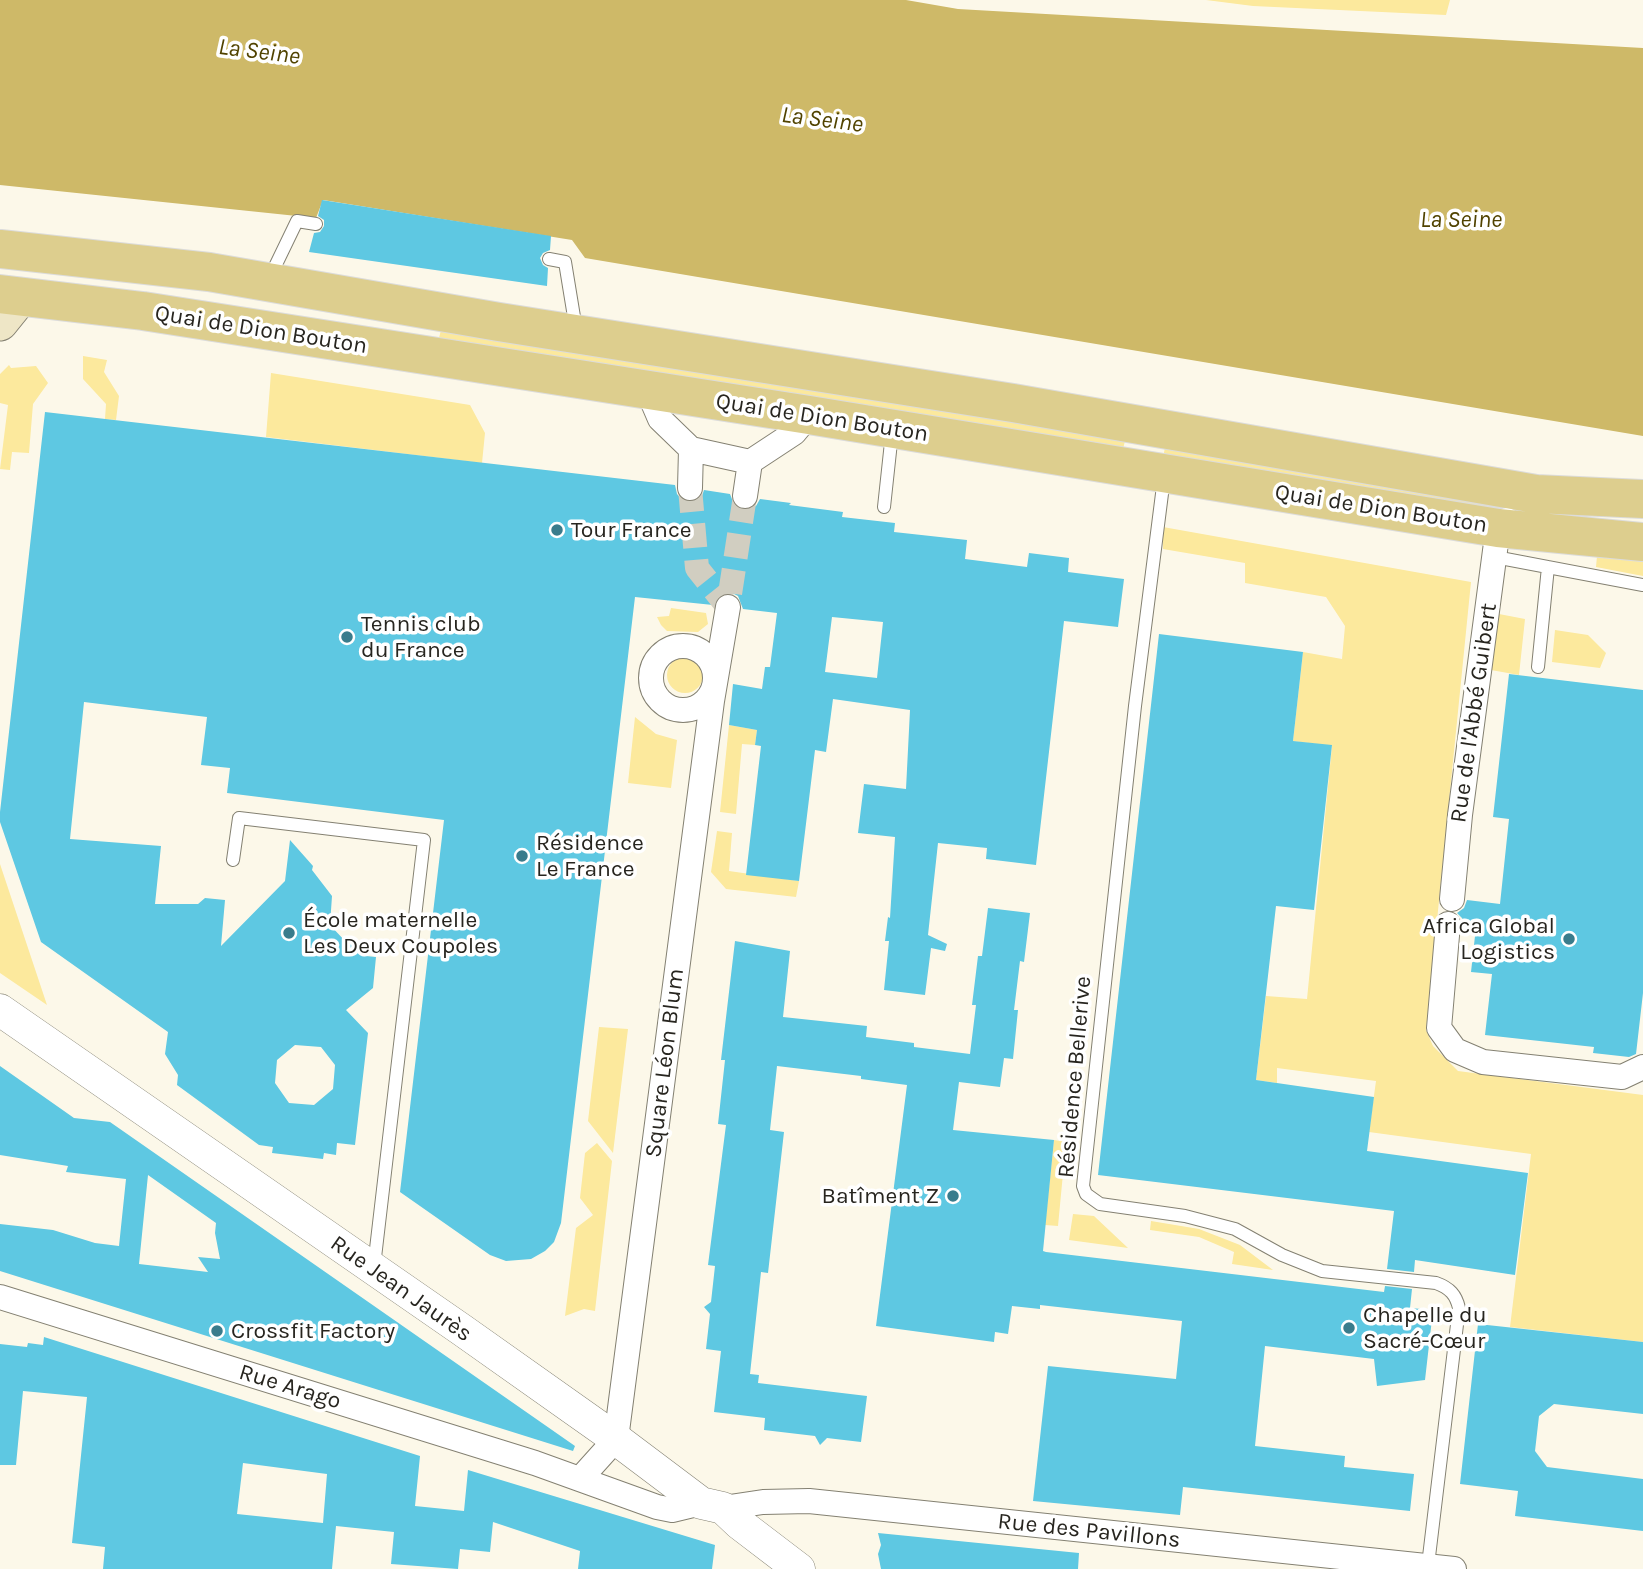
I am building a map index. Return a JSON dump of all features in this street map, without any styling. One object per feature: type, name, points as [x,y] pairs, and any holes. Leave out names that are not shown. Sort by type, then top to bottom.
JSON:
[{"type":"main road","name":"Quai de Dion Bouton","points":[[0,249],[268,281],[499,322],[1013,403],[1536,494],[1643,499]]},
{"type":"main road","name":"Quai de Dion Bouton","points":[[5,296],[400,323],[499,322]]},
{"type":"main road","name":"Quai de Dion Bouton","points":[[5,296],[143,311],[809,415],[1165,475],[1496,543],[1643,542]]},
{"type":"street","points":[[648,391],[660,419],[691,449],[750,462],[794,433],[809,415]]},
{"type":"street","points":[[690,488],[691,449]]},
{"type":"street","points":[[745,496],[750,462]]},
{"type":"street","points":[[1496,543],[1536,494]]},
{"type":"street","name":"Rue de l'Abbé Guibert","points":[[1452,899],[1460,815],[1496,543]]},
{"type":"street","name":"Square Léon Blum","points":[[616,1439],[714,686],[728,607]]},
{"type":"street","points":[[1448,924],[1438,1028],[1455,1051],[1483,1062],[1622,1077],[1643,1067]]},
{"type":"street","name":"Rue Jean Jaurès","points":[[0,1010],[740,1524],[799,1569]]},
{"type":"street","name":"Rue Arago","points":[[0,1297],[580,1479],[657,1507],[672,1510],[712,1505]]},
{"type":"street","points":[[580,1479],[616,1439]]},
{"type":"street","name":"Rue des Pavillons","points":[[712,1505],[809,1501],[1454,1569]]},
{"type":"lane","points":[[268,281],[297,221],[316,225]]},
{"type":"lane","points":[[549,259],[565,262],[577,333]]},
{"type":"lane","points":[[884,507],[892,429]]},
{"type":"lane","name":"Résidence Bellerive","points":[[1165,475],[1160,495],[1135,706],[1083,1186],[1086,1194],[1100,1204],[1185,1216],[1235,1229],[1282,1255],[1322,1271],[1436,1283],[1451,1291],[1457,1298],[1459,1308],[1427,1565]]},
{"type":"lane","points":[[1496,543],[1548,568],[1643,585]]},
{"type":"lane","points":[[1538,667],[1548,568]]},
{"type":"lane","points":[[233,860],[239,818],[424,840],[373,1269]]},
{"type":"shaded area","points":[[1206,0],[1450,0],[1446,15],[1253,6]]},
{"type":"shaded area","points":[[441,330],[1126,436],[1122,454],[439,338]]},
{"type":"shaded area","points":[[83,356],[107,360],[104,372],[119,396],[116,420],[105,419],[106,404],[83,379]]},
{"type":"shaded area","points":[[9,365],[11,368],[36,366],[48,383],[33,404],[29,453],[12,452],[10,470],[0,469],[8,405],[0,403],[0,374]]},
{"type":"shaded area","points":[[271,373],[470,405],[485,433],[482,463],[266,437]]},
{"type":"shaded area","points":[[1166,443],[1496,501],[1483,514],[1162,462]]},
{"type":"shaded area","points":[[1163,527],[1471,582],[1426,1030],[1433,1046],[1458,1071],[1643,1095],[1643,1342],[1510,1327],[1531,1154],[1369,1132],[1376,1081],[1277,1068],[1277,1083],[1256,1080],[1266,996],[1307,999],[1332,746],[1293,741],[1303,652],[1342,659],[1345,626],[1326,597],[1245,583],[1245,563],[1163,549]]},
{"type":"shaded area","points":[[1597,556],[1643,560],[1643,576],[1596,567]]},
{"type":"shaded area","points":[[671,608],[706,613],[708,624],[698,632],[667,631],[657,617],[669,616]]},
{"type":"shaded area","points":[[1499,614],[1525,619],[1519,675],[1491,670]]},
{"type":"shaded area","points":[[1555,630],[1588,635],[1606,653],[1600,668],[1552,662]]},
{"type":"shaded area","points":[[685,657],[698,662],[703,675],[698,688],[685,693],[672,688],[667,675],[672,662]]},
{"type":"shaded area","points":[[635,717],[656,734],[677,740],[671,788],[628,783]]},
{"type":"shaded area","points":[[729,725],[757,730],[755,745],[742,744],[736,814],[720,812]]},
{"type":"shaded area","points":[[717,831],[732,833],[729,871],[799,881],[796,897],[726,889],[711,872]]},
{"type":"shaded area","points":[[0,864],[47,1005],[0,973]]},
{"type":"shaded area","points":[[599,1027],[628,1029],[613,1153],[588,1121]]},
{"type":"shaded area","points":[[1054,1140],[1066,1142],[1058,1226],[1045,1225]]},
{"type":"shaded area","points":[[597,1143],[612,1161],[595,1311],[584,1309],[565,1316],[576,1228],[593,1215],[580,1198],[585,1153]]},
{"type":"shaded area","points":[[1073,1214],[1094,1216],[1128,1248],[1069,1240]]},
{"type":"shaded area","points":[[1151,1221],[1199,1229],[1240,1245],[1273,1270],[1232,1264],[1234,1252],[1199,1237],[1150,1230]]},
{"type":"water","name":"La Seine","points":[[0,0],[906,0],[958,9],[1643,48],[1643,436],[585,258],[572,240],[323,200],[316,218],[0,185]]},
{"type":"building","points":[[322,200],[551,236],[550,250],[540,258],[548,268],[547,286],[309,252],[314,233],[320,232],[324,226],[324,220],[318,216]]},
{"type":"building","points":[[45,412],[675,485],[677,494],[683,501],[696,501],[704,490],[730,494],[735,507],[744,511],[756,506],[760,499],[843,512],[842,517],[895,523],[894,532],[967,540],[965,559],[1027,567],[1029,553],[1069,558],[1068,572],[1124,579],[1118,627],[1064,621],[1036,865],[986,859],[987,848],[938,843],[928,935],[947,944],[945,951],[931,948],[925,995],[884,990],[889,941],[885,941],[888,917],[890,918],[895,837],[858,833],[864,784],[906,789],[910,710],[833,699],[826,752],[815,750],[799,881],[746,875],[761,746],[755,745],[757,730],[729,725],[733,684],[762,689],[765,667],[770,667],[777,613],[743,609],[738,596],[730,592],[717,597],[713,605],[635,597],[561,1223],[554,1242],[531,1259],[506,1261],[490,1255],[400,1192],[444,820],[227,793],[230,768],[201,765],[207,717],[84,702],[70,839],[161,846],[155,904],[198,904],[205,898],[225,900],[221,946],[285,881],[290,840],[313,866],[312,870],[332,896],[330,925],[346,942],[354,943],[366,956],[376,957],[373,988],[346,1010],[368,1033],[355,1145],[337,1143],[336,1155],[324,1153],[323,1159],[272,1153],[273,1147],[259,1145],[177,1085],[178,1075],[165,1054],[168,1032],[41,942],[0,822]],"holes":[[[832,617],[883,622],[877,678],[825,672]],[[295,1045],[321,1047],[335,1065],[333,1089],[314,1105],[289,1103],[275,1083],[277,1060]]]},
{"type":"building","points":[[1159,634],[1303,652],[1293,741],[1332,745],[1314,910],[1276,906],[1256,1080],[1374,1097],[1367,1151],[1528,1173],[1515,1275],[1415,1260],[1414,1272],[1387,1269],[1394,1211],[1098,1175]]},
{"type":"building","name":"Africa Global Logistics","points":[[1509,674],[1643,690],[1643,993],[1636,1054],[1629,1057],[1593,1053],[1594,1047],[1485,1035],[1492,974],[1471,972],[1476,927],[1463,926],[1462,918],[1457,913],[1464,908],[1467,900],[1500,904],[1509,819],[1493,817]]},
{"type":"building","points":[[988,908],[1030,913],[1014,1010],[1018,1010],[1013,1059],[1004,1058],[1000,1087],[959,1082],[953,1130],[1054,1140],[1043,1251],[1384,1292],[1385,1286],[1412,1289],[1410,1308],[1433,1310],[1425,1380],[1377,1386],[1374,1359],[1265,1346],[1255,1446],[1345,1456],[1344,1467],[1414,1474],[1410,1511],[1183,1487],[1180,1515],[1033,1501],[1048,1366],[1176,1379],[1182,1321],[1040,1305],[1040,1309],[1012,1306],[1008,1334],[995,1332],[994,1342],[876,1326],[907,1085],[861,1079],[861,1076],[777,1066],[770,1130],[784,1132],[768,1273],[761,1272],[750,1374],[759,1375],[758,1383],[867,1396],[861,1442],[827,1438],[820,1445],[815,1436],[764,1430],[765,1418],[714,1412],[721,1351],[706,1349],[710,1314],[704,1307],[711,1302],[715,1266],[708,1265],[726,1125],[718,1124],[725,1060],[721,1060],[735,941],[790,951],[783,1017],[867,1026],[866,1037],[914,1043],[914,1047],[970,1054],[978,956],[982,956]]},
{"type":"building","points":[[0,1066],[74,1118],[110,1122],[575,1446],[573,1451],[0,1271],[0,1224],[53,1230],[95,1243],[119,1246],[126,1179],[66,1172],[68,1166],[0,1155]],"holes":[[[148,1175],[216,1223],[220,1259],[198,1257],[208,1272],[139,1264]]]},
{"type":"building","points":[[1478,1324],[1643,1342],[1643,1414],[1554,1404],[1539,1416],[1535,1451],[1547,1467],[1643,1479],[1643,1531],[1515,1516],[1518,1491],[1460,1484]]},
{"type":"building","points":[[44,1337],[420,1456],[415,1506],[464,1511],[468,1470],[715,1545],[712,1569],[578,1569],[580,1551],[493,1522],[490,1552],[460,1549],[458,1569],[391,1564],[394,1532],[336,1526],[332,1569],[103,1569],[105,1547],[72,1543],[87,1397],[23,1391],[16,1465],[0,1465],[0,1344],[27,1347],[28,1343],[43,1345]],"holes":[[[243,1463],[327,1474],[323,1523],[237,1514]]]},
{"type":"building","points":[[878,1533],[1079,1553],[1078,1569],[881,1569]]},
{"type":"tunnel","points":[[690,488],[697,568],[728,607],[745,496]]},
{"type":"place","name":"Tour France","points":[[557,530]]},
{"type":"place","name":"Tennis club du France","points":[[347,637]]},
{"type":"place","name":"Résidence Le France","points":[[522,856]]},
{"type":"place","name":"École maternelle Les Deux Coupoles","points":[[289,933]]},
{"type":"place","name":"Africa Global Logistics","points":[[1569,939]]},
{"type":"place","name":"Batîment Z","points":[[953,1196]]},
{"type":"place","name":"Chapelle du Sacré-Cœur","points":[[1349,1328]]},
{"type":"place","name":"Crossfit Factory","points":[[217,1331]]}]
